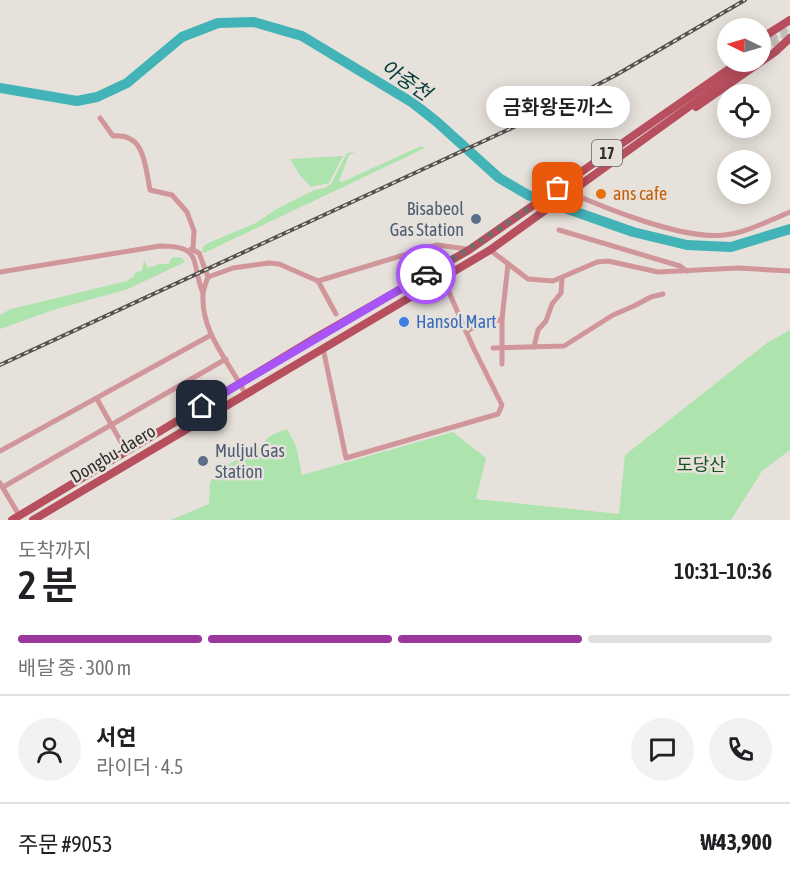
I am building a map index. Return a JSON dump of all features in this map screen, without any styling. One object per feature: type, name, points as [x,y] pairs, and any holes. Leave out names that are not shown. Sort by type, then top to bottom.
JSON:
[{"type":"main road","points":[[771,32],[790,20]]},
{"type":"main road","points":[[672,119],[676,119],[703,102],[789,40]]},
{"type":"main road","points":[[771,42],[774,43],[775,52]]},
{"type":"main road","points":[[662,114],[664,109],[717,71]]},
{"type":"main road","name":"17","points":[[662,114],[725,72]]},
{"type":"main road","name":"Dongbu-daero","points":[[33,520],[245,393],[443,280],[490,250],[737,72]]},
{"type":"main road","name":"Dongbu-daero","points":[[15,518],[469,249],[662,114]]},
{"type":"street","points":[[100,118],[113,136],[123,135],[134,140],[143,155],[150,190],[172,195],[188,212],[194,231],[189,249],[203,292],[206,322],[211,335],[245,393]]},
{"type":"street","points":[[567,194],[673,229],[708,236],[727,235],[790,212]]},
{"type":"street","points":[[559,230],[680,266],[687,271]]},
{"type":"street","points":[[208,277],[233,268],[269,263],[279,264],[318,280],[436,245],[469,249]]},
{"type":"street","points":[[0,272],[160,246],[178,246],[199,252],[208,277],[203,292]]},
{"type":"street","points":[[490,250],[528,279],[553,281],[597,262],[608,261],[658,272],[738,268],[790,271]]},
{"type":"street","points":[[502,364],[504,348],[502,320],[508,264]]},
{"type":"street","points":[[323,348],[346,458],[498,414],[501,405],[438,267]]},
{"type":"street","points":[[534,347],[538,330],[546,321],[552,304],[561,293],[562,278]]},
{"type":"street","points":[[318,280],[336,314]]},
{"type":"street","points":[[493,348],[568,344],[613,315],[651,297],[663,294]]},
{"type":"street","points":[[466,332],[474,327],[502,320]]},
{"type":"street","points":[[0,451],[211,335]]},
{"type":"street","points":[[15,518],[1,485],[226,359]]},
{"type":"street","points":[[97,399],[126,452]]},
{"type":"green space","points":[[421,146],[425,148],[202,252],[206,244],[256,223],[275,210],[331,184],[347,153],[355,152],[349,155],[339,181],[342,182]]},
{"type":"green space","points":[[343,156],[329,183],[311,187],[299,174],[290,159]]},
{"type":"green space","points":[[175,257],[182,258],[185,262],[128,289],[53,310],[0,329],[0,315],[11,309],[127,281],[136,272],[142,271],[144,260],[148,268],[159,264],[169,264]]},
{"type":"green space","name":"도당산","points":[[790,330],[790,450],[762,471],[731,520],[171,520],[209,504],[210,483],[218,469],[254,452],[270,436],[287,429],[296,446],[302,475],[453,432],[486,458],[476,499],[619,514],[625,455],[767,343]]},
{"type":"waterway","name":"아중천","points":[[0,88],[77,101],[97,97],[127,83],[182,37],[218,23],[254,22],[302,36],[413,103],[499,178],[528,195],[633,232],[687,245],[731,247],[790,229]]},
{"type":"tunnel","points":[[771,38],[790,25]]},
{"type":"tunnel","points":[[771,47],[790,33]]},
{"type":"railway","points":[[0,365],[527,121],[616,75],[745,0]]},
{"type":"way so far","points":[[426,274],[469,249],[558,188]]},
{"type":"place","name":"금화왕돈까스","points":[[558,188]]},
{"type":"place","name":"ans cafe","points":[[601,194]]},
{"type":"place","name":"Bisabeol Gas Station","points":[[476,219]]},
{"type":"place","name":"Hansol Mart","points":[[404,322]]},
{"type":"place","name":"Muljul Gas Station","points":[[203,461]]},
{"type":"route","points":[[202,406],[426,274]]}]
